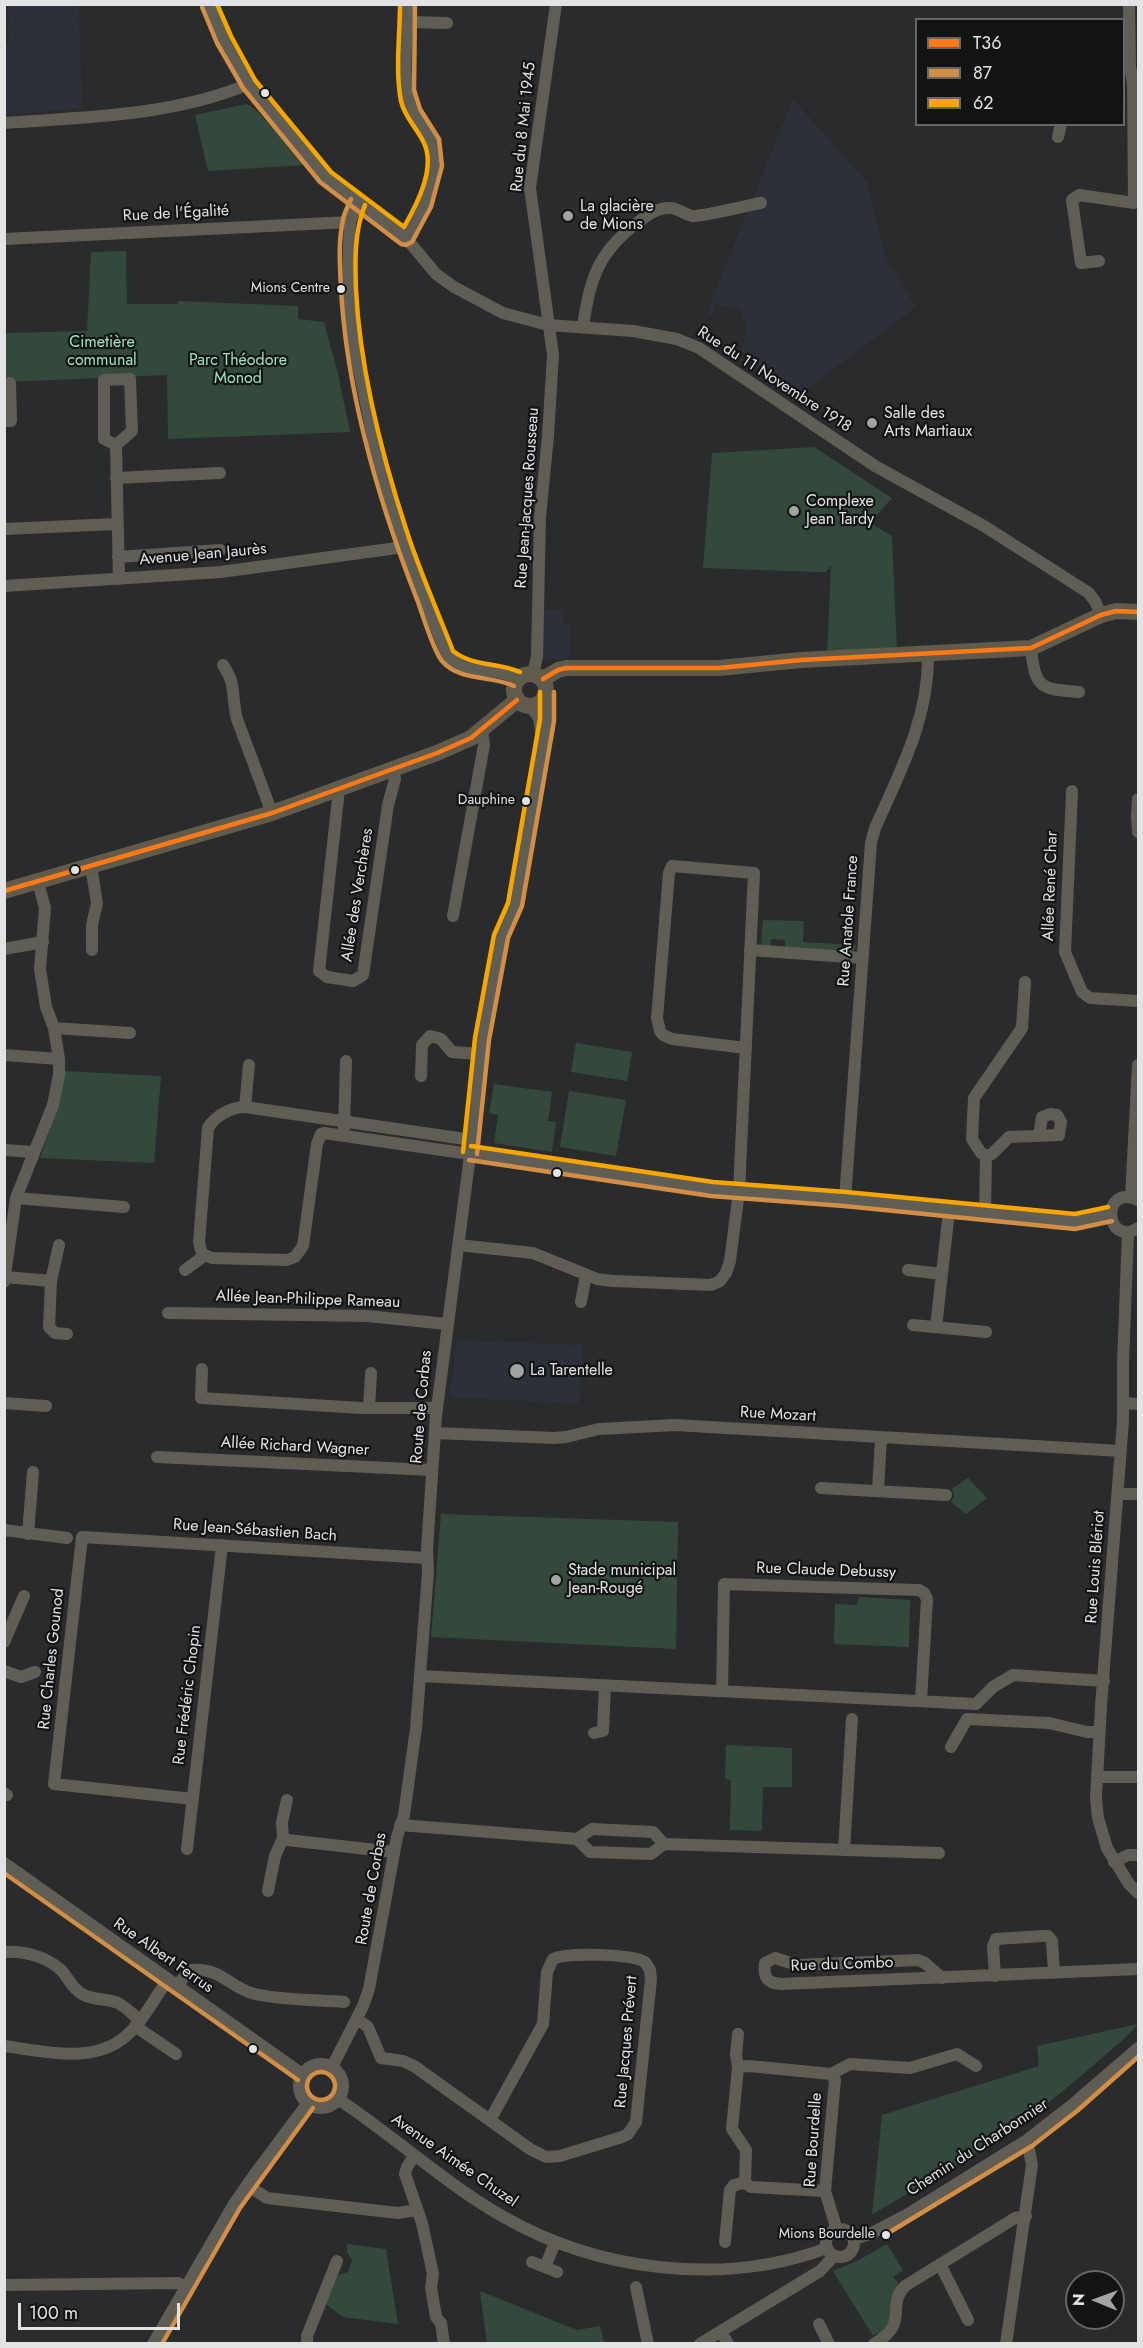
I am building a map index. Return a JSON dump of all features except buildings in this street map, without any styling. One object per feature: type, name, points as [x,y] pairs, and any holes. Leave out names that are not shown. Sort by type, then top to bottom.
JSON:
[{"type":"main road","points":[[524,703],[514,690],[566,668],[719,668],[801,660],[1031,648],[1101,615],[1116,611],[1138,612]]},
{"type":"main road","points":[[4,891],[272,813],[462,743],[524,703],[543,701],[535,681]]},
{"type":"street","name":"Rue du 11 Novembre 1918","points":[[209,4],[224,39],[249,84],[326,177],[406,238],[436,273],[454,287],[503,313],[548,325],[633,331],[677,339],[699,348],[875,466],[984,526],[1089,593],[1101,615]]},
{"type":"street","points":[[406,238],[435,174],[436,158],[427,132],[413,113],[409,101],[407,4]]},
{"type":"street","name":"Rue du 8 Mai 1945","points":[[548,325],[531,188],[556,4]]},
{"type":"street","points":[[1099,261],[1082,263],[1072,200],[1079,195],[1134,203],[1129,4]]},
{"type":"street","points":[[408,22],[447,23]]},
{"type":"street","points":[[4,123],[143,113],[249,84]]},
{"type":"street","points":[[358,202],[350,222],[349,293],[356,355],[374,443],[404,547],[447,656],[472,671],[502,672],[535,681]]},
{"type":"street","points":[[583,327],[590,286],[596,270],[622,235],[650,214],[661,209],[675,208],[692,216],[760,203]]},
{"type":"street","name":"Rue de l'Égalité","points":[[4,239],[350,222]]},
{"type":"street","name":"Rue Jean-Jacques Rousseau","points":[[535,681],[538,645],[540,517],[552,388],[553,355],[548,325]]},
{"type":"street","points":[[130,379],[132,431],[116,445],[104,439],[104,380],[130,379]]},
{"type":"street","points":[[4,421],[11,421],[10,383]]},
{"type":"street","points":[[116,445],[118,579]]},
{"type":"street","points":[[117,478],[220,473]]},
{"type":"street","points":[[4,529],[116,524]]},
{"type":"street","name":"Avenue Jean Jaurès","points":[[4,586],[221,572],[404,547]]},
{"type":"street","points":[[118,558],[220,550]]},
{"type":"street","points":[[1031,648],[1033,670],[1040,682],[1049,690],[1079,692]]},
{"type":"street","name":"Rue Anatole France","points":[[845,1199],[871,843],[875,828],[919,725],[928,655]]},
{"type":"street","points":[[223,665],[233,681],[237,719],[272,813]]},
{"type":"street","name":"Route de Corbas","points":[[332,2067],[357,2019],[375,1967],[394,1852],[410,1778],[420,1676],[437,1407],[472,1140],[480,1054],[501,936],[514,905],[547,720],[535,681]]},
{"type":"street","name":"Route de Corbas","points":[[524,703],[540,722],[542,747]]},
{"type":"street","points":[[453,916],[484,745],[482,730]]},
{"type":"street","name":"Allée des Verchères","points":[[337,788],[338,800],[319,971],[327,977],[353,981],[363,975],[388,805],[395,779],[393,769]]},
{"type":"street","name":"Allée René Char","points":[[1072,790],[1065,952],[1082,992],[1090,998],[1138,1001]]},
{"type":"street","points":[[1138,799],[1138,832]]},
{"type":"street","points":[[91,866],[97,903],[92,950]]},
{"type":"street","points":[[458,1245],[533,1253],[597,1279],[613,1281],[699,1286],[720,1281],[726,1273],[730,1261],[739,1191],[746,1048],[750,950],[754,873],[672,866],[669,873],[659,977],[657,1018],[660,1031],[672,1039],[746,1048]]},
{"type":"street","points":[[38,882],[45,908],[40,969],[46,1007],[54,1028],[59,1059],[57,1090],[16,1198],[8,1242],[5,1280],[51,1281]]},
{"type":"street","points":[[4,949],[43,942]]},
{"type":"street","points":[[750,950],[862,958]]},
{"type":"street","points":[[986,1156],[981,1153],[972,1139],[974,1098],[1022,1028],[1025,982]]},
{"type":"street","points":[[54,1028],[130,1033]]},
{"type":"street","points":[[421,1076],[422,1045],[430,1036],[441,1039],[452,1052],[480,1054]]},
{"type":"street","points":[[4,1055],[59,1059]]},
{"type":"street","points":[[343,1135],[346,1061]]},
{"type":"street","points":[[244,1107],[249,1065]]},
{"type":"street","points":[[1133,1231],[1119,1230],[1112,1224],[1110,1214],[1116,1201],[1135,1198],[1134,1157],[1138,1065]]},
{"type":"street","points":[[204,1256],[199,1242],[208,1128],[216,1118],[238,1107],[472,1140]]},
{"type":"street","points":[[185,1270],[204,1256],[286,1260],[295,1257],[303,1246],[318,1138],[324,1133],[654,1182],[739,1191],[1076,1222],[1110,1214]]},
{"type":"street","points":[[986,1156],[992,1154],[1010,1137],[1039,1135]]},
{"type":"street","points":[[4,1150],[34,1152]]},
{"type":"street","points":[[985,1214],[986,1156]]},
{"type":"street","points":[[16,1198],[124,1207]]},
{"type":"street","points":[[936,1327],[949,1210]]},
{"type":"street","name":"Rue Louis Blériot","points":[[1133,1231],[1123,1363],[1124,1403],[1096,1798],[1098,1818],[1113,1862],[1138,1893]]},
{"type":"street","points":[[59,1245],[51,1281],[50,1327],[55,1333],[68,1334]]},
{"type":"street","points":[[908,1269],[942,1274]]},
{"type":"street","points":[[581,1302],[586,1275]]},
{"type":"street","name":"Allée Jean-Philippe Rameau","points":[[168,1313],[367,1316],[447,1324]]},
{"type":"street","points":[[913,1325],[986,1332]]},
{"type":"street","points":[[202,1369],[201,1398],[369,1408],[437,1407]]},
{"type":"street","points":[[369,1408],[371,1373]]},
{"type":"street","points":[[4,1403],[46,1406]]},
{"type":"street","points":[[1124,1403],[1138,1404]]},
{"type":"street","name":"Rue Mozart","points":[[435,1433],[554,1438],[598,1429],[675,1425],[1120,1451]]},
{"type":"street","points":[[878,1491],[881,1437]]},
{"type":"street","name":"Allée Richard Wagner","points":[[157,1457],[432,1470]]},
{"type":"street","points":[[28,1534],[33,1472]]},
{"type":"street","points":[[821,1488],[946,1495]]},
{"type":"street","points":[[1118,1494],[1138,1494]]},
{"type":"street","points":[[4,1530],[67,1538]]},
{"type":"street","name":"Rue Jean-Sébastien Bach","points":[[82,1537],[427,1558]]},
{"type":"street","name":"Rue Charles Gounod","points":[[82,1537],[54,1784],[193,1799]]},
{"type":"street","name":"Rue Frédéric Chopin","points":[[187,1849],[222,1545]]},
{"type":"street","name":"Rue Claude Debussy","points":[[722,1691],[724,1584],[919,1590],[927,1599],[921,1701]]},
{"type":"street","points":[[4,1642],[24,1596]]},
{"type":"street","points":[[4,1671],[21,1677],[35,1672]]},
{"type":"street","points":[[420,1676],[976,1704],[993,1687],[1013,1675],[1104,1681]]},
{"type":"street","points":[[594,1733],[603,1731],[605,1685]]},
{"type":"street","points":[[844,1850],[852,1719]]},
{"type":"street","points":[[951,1747],[968,1719],[1049,1723],[1087,1732],[1100,1732]]},
{"type":"street","points":[[1098,1778],[1138,1777]]},
{"type":"street","points":[[268,1892],[275,1856],[283,1838],[281,1831],[287,1800]]},
{"type":"street","points":[[400,1826],[577,1839],[591,1829],[653,1832],[664,1844]]},
{"type":"street","points":[[283,1838],[292,1841],[394,1852]]},
{"type":"street","points":[[577,1839],[590,1852],[651,1854],[664,1844],[939,1853]]},
{"type":"street","points":[[1113,1862],[1138,1855]]},
{"type":"street","name":"Rue Albert Ferrus","points":[[4,1863],[302,2074]]},
{"type":"street","points":[[995,1976],[993,1946],[996,1939],[1043,1936],[1048,1936],[1052,1941],[1054,1973]]},
{"type":"street","points":[[4,1952],[31,1955],[45,1960],[61,1971],[71,1986],[78,1991],[90,1998],[118,2003],[138,2023],[176,2054]]},
{"type":"street","name":"Rue Jacques Prévert","points":[[357,2019],[368,2027],[381,2058],[409,2063],[490,2120],[540,2155],[560,2156],[628,2134],[636,2122],[644,2064],[651,1979],[650,1970],[645,1962],[631,1958],[567,1955],[553,1959],[547,1972],[543,2024],[490,2120]]},
{"type":"street","name":"Rue du Combo","points":[[942,1978],[918,1960],[797,1965],[776,1958],[765,1963],[764,1970],[768,1980],[781,1984],[942,1978],[995,1976],[1138,1969]]},
{"type":"street","points":[[4,2046],[76,2055],[114,2044],[127,2036],[172,1983],[191,1970],[208,1970],[217,1973],[254,1994],[345,2002]]},
{"type":"street","points":[[738,2034],[736,2055],[738,2067],[732,2129],[746,2150],[745,2183]]},
{"type":"street","name":"Chemin du Charbonnier","points":[[854,2239],[870,2234],[908,2214],[1027,2140],[1081,2099],[1138,2048]]},
{"type":"street","points":[[831,2074],[850,2064],[910,2068],[957,2054],[976,2066]]},
{"type":"street","points":[[316,2064],[332,2067],[342,2082],[339,2099],[333,2105],[321,2108],[307,2104],[298,2086],[302,2074],[316,2064]]},
{"type":"street","name":"Rue Bourdelle","points":[[738,2067],[749,2066],[831,2074],[835,2080],[825,2191],[837,2229]]},
{"type":"street","name":"Avenue Aimée Chuzel","points":[[339,2099],[414,2156],[502,2216],[555,2242],[624,2262],[710,2270],[764,2265],[830,2252]]},
{"type":"street","points":[[153,2343],[247,2185],[307,2104]]},
{"type":"street","points":[[1006,2343],[1032,2165],[1027,2140]]},
{"type":"street","points":[[414,2156],[405,2174],[417,2210],[433,2274],[431,2287],[436,2317],[441,2324],[444,2343]]},
{"type":"street","points":[[726,2242],[730,2190],[734,2185],[745,2183],[751,2187],[825,2191]]},
{"type":"street","points":[[247,2185],[267,2198],[398,2213],[417,2210]]},
{"type":"street","points":[[876,2343],[886,2337],[895,2325],[900,2291],[1015,2218],[1026,2216]]},
{"type":"street","points":[[700,2343],[820,2271],[830,2252],[827,2238],[837,2229],[849,2232],[854,2239],[851,2253],[843,2257],[830,2252]]},
{"type":"street","points":[[532,2262],[551,2269],[555,2242]]},
{"type":"street","points":[[798,2258],[812,2276]]},
{"type":"street","points":[[307,2343],[307,2336],[315,2314],[338,2261]]},
{"type":"street","points":[[940,2264],[968,2320]]},
{"type":"street","points":[[4,2285],[178,2283],[186,2287]]},
{"type":"street","points":[[636,2287],[648,2343]]},
{"type":"street","points":[[819,2324],[830,2343]]},
{"type":"street","points":[[720,2331],[728,2343]]},
{"type":"shaded area","points":[[8,5],[79,5],[82,108],[5,115],[5,45],[9,45]]},
{"type":"shaded area","points":[[793,99],[866,181],[886,258],[916,307],[800,394],[742,352],[746,327],[741,310],[716,305],[714,314],[708,314],[710,304]]},
{"type":"shaded area","points":[[543,610],[563,610],[563,624],[571,624],[569,660],[542,659]]},
{"type":"shaded area","name":"La Tarentelle","points":[[457,1340],[583,1345],[579,1404],[449,1397]]},
{"type":"green space","points":[[247,104],[255,109],[307,165],[208,171],[195,115]]},
{"type":"green space","name":"Parc Théodore Monod","points":[[126,251],[127,304],[178,304],[178,301],[298,306],[298,319],[324,322],[350,432],[168,439],[167,375],[5,382],[4,333],[87,331],[91,252]]},
{"type":"green space","name":"Complexe Jean Tardy","points":[[814,447],[892,498],[870,523],[892,536],[897,651],[827,654],[831,565],[826,572],[703,568],[712,453]]},
{"type":"green space","points":[[763,920],[804,921],[803,942],[856,945],[855,950],[847,954],[785,948],[785,940],[771,939],[770,947],[761,946]]},
{"type":"green space","points":[[576,1043],[632,1052],[627,1081],[571,1072]]},
{"type":"green space","points":[[64,1071],[161,1076],[154,1163],[40,1158],[60,1099]]},
{"type":"green space","points":[[494,1084],[552,1092],[548,1121],[556,1122],[552,1152],[494,1143],[498,1115],[489,1113]]},
{"type":"green space","points":[[569,1091],[626,1100],[616,1156],[560,1147]]},
{"type":"green space","points":[[968,1478],[987,1498],[966,1514],[951,1502],[954,1496],[952,1489]]},
{"type":"green space","name":"Stade municipal Jean-Rougé","points":[[441,1514],[678,1522],[676,1649],[431,1637]]},
{"type":"green space","points":[[859,1597],[910,1600],[909,1647],[834,1644],[835,1604],[856,1605]]},
{"type":"green space","points":[[726,1745],[792,1748],[792,1787],[763,1787],[762,1831],[730,1830],[731,1780],[725,1779]]},
{"type":"green space","points":[[1138,2024],[1072,2084],[1018,2125],[961,2163],[872,2214],[882,2115],[1039,2066],[1037,2046]]},
{"type":"green space","points":[[347,2244],[386,2249],[398,2324],[343,2317],[324,2303],[335,2279],[348,2272],[352,2260],[347,2252]]},
{"type":"green space","points":[[887,2244],[903,2270],[893,2277],[898,2282],[891,2323],[879,2336],[877,2333],[873,2336],[833,2271]]},
{"type":"green space","points":[[480,2291],[577,2330],[600,2326],[604,2343],[487,2343]]},
{"type":"transit line","name":"62","points":[[217,4],[255,80],[331,172],[404,227],[424,185],[428,162],[423,141],[407,117],[401,101],[398,65],[400,4]]},
{"type":"transit line","name":"87","points":[[202,7],[217,43],[243,88],[320,182],[401,244],[406,245],[412,242],[431,207],[442,166],[439,139],[420,109],[414,90],[415,4]]},
{"type":"transit line","name":"87","points":[[351,199],[341,228],[340,246],[344,329],[367,448],[390,526],[432,642],[442,661],[449,668],[458,672],[514,686]]},
{"type":"transit line","name":"62","points":[[365,205],[357,236],[358,320],[367,382],[381,443],[407,532],[453,651],[469,660],[520,672]]},
{"type":"transit line","name":"T36","points":[[543,679],[566,668],[719,668],[801,660],[1031,648],[1101,615],[1116,611],[1138,612]]},
{"type":"transit line","name":"62","points":[[463,1152],[475,1038],[494,935],[508,903],[540,719],[540,692]]},
{"type":"transit line","name":"87","points":[[477,1154],[489,1040],[508,938],[522,906],[554,721],[554,692]]},
{"type":"transit line","name":"T36","points":[[4,891],[272,813],[437,753],[471,738],[517,700]]},
{"type":"transit line","name":"62","points":[[471,1146],[713,1182],[1075,1214],[1108,1207]]},
{"type":"transit line","name":"87","points":[[469,1160],[711,1196],[844,1206],[1075,1229],[1112,1221]]},
{"type":"transit line","name":"87","points":[[4,1873],[298,2080]]},
{"type":"transit line","name":"87","points":[[885,2235],[1032,2146],[1077,2111],[1138,2057]]},
{"type":"transit line","name":"87","points":[[321,2072],[331,2076],[335,2086],[331,2096],[321,2100],[311,2096],[307,2086],[311,2076],[321,2072]]},
{"type":"transit line","name":"87","points":[[162,2344],[240,2208],[313,2108]]},
{"type":"place","name":"La glacière de Mions","points":[[568,216]]},
{"type":"place","name":"Mions Centre","points":[[341,289]]},
{"type":"place","name":"Salle des Arts Martiaux","points":[[872,423]]},
{"type":"place","name":"Complexe Jean Tardy","points":[[794,511]]},
{"type":"place","name":"Dauphine","points":[[526,801]]},
{"type":"place","name":"La Tarentelle","points":[[517,1371]]},
{"type":"place","name":"Stade municipal Jean-Rougé","points":[[556,1580]]},
{"type":"place","name":"Mions Bourdelle","points":[[886,2235]]},
{"type":"park label","name":"Cimetière communal","points":[[102,352]]}]
